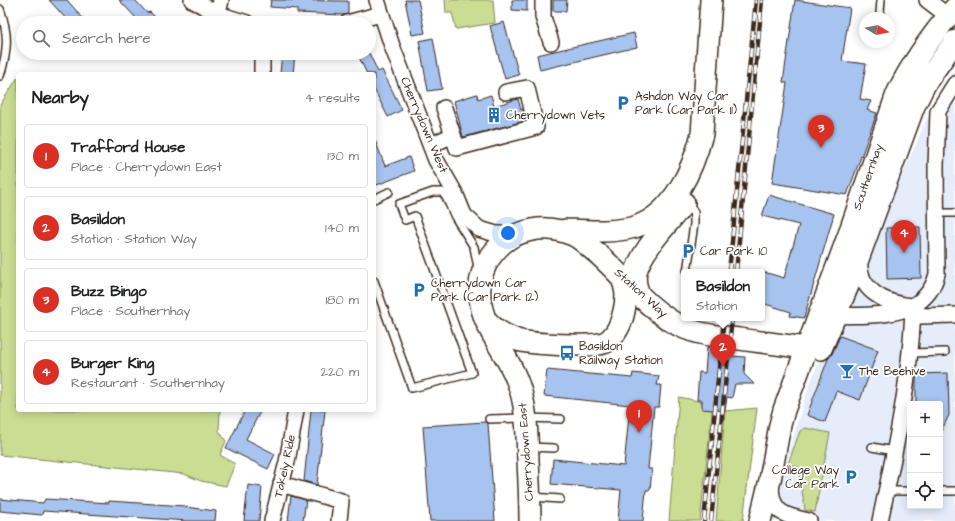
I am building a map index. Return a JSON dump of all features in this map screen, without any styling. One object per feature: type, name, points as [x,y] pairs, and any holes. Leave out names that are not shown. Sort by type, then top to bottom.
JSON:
[{"type":"street","points":[[192,0],[219,7],[234,16]]},
{"type":"street","points":[[543,0],[543,17],[551,42]]},
{"type":"street","points":[[640,296],[635,280],[638,266],[686,199],[697,173],[702,149],[711,0]]},
{"type":"street","points":[[927,0],[953,14]]},
{"type":"street","points":[[361,16],[379,7]]},
{"type":"street","name":"Cherrydown West","points":[[379,7],[436,160],[455,193],[464,215],[479,229],[509,235],[516,234]]},
{"type":"street","name":"Southernhay","points":[[760,521],[770,480],[780,425],[810,357],[825,297],[900,89],[923,48],[953,14]]},
{"type":"street","name":"Southernhay","points":[[810,357],[818,345],[826,337],[835,316],[862,248],[914,106],[926,82],[955,41]]},
{"type":"street","points":[[262,60],[262,72]]},
{"type":"street","points":[[880,521],[894,451],[917,311],[935,284],[938,274],[936,150],[938,111],[955,84]]},
{"type":"street","points":[[444,108],[457,148],[536,127],[527,88],[506,92]]},
{"type":"street","points":[[556,230],[615,230],[635,227],[653,217],[664,208],[683,184],[697,155],[702,134]]},
{"type":"street","points":[[431,146],[453,135]]},
{"type":"street","name":"Cherrydown East","points":[[530,521],[525,418],[517,379],[482,312],[480,296],[481,273],[495,250],[506,240],[516,234],[535,229],[556,230]]},
{"type":"street","name":"Station Way","points":[[556,230],[574,235],[584,242],[620,275],[640,296],[666,317],[680,325],[693,331],[705,334],[810,357]]},
{"type":"street","points":[[862,248],[860,273],[868,287],[882,299],[917,311]]},
{"type":"street","points":[[485,319],[500,332],[519,341],[555,344],[598,344],[606,342],[613,336],[623,318],[626,287],[620,275]]},
{"type":"street","points":[[825,297],[824,309],[826,313],[835,316],[917,311],[955,315]]},
{"type":"street","name":"Takely Ride","points":[[272,521],[296,412]]},
{"type":"street","points":[[770,480],[773,504],[777,510],[784,514],[809,521]]},
{"type":"street","points":[[281,484],[341,501],[339,521]]},
{"type":"lane","points":[[880,12],[881,0]]},
{"type":"lane","points":[[0,9],[6,27],[8,43],[4,65],[0,76]]},
{"type":"lane","points":[[376,287],[412,388],[472,373],[415,216],[405,220],[398,204],[433,192],[439,191],[444,194],[455,217],[474,247],[480,286]]},
{"type":"lane","points":[[376,198],[389,192]]},
{"type":"lane","points":[[686,199],[694,212],[694,224],[687,269]]},
{"type":"lane","points":[[936,213],[955,213]]},
{"type":"lane","points":[[910,353],[945,352]]},
{"type":"lane","points":[[489,419],[561,419]]},
{"type":"lane","points":[[527,446],[554,448]]},
{"type":"lane","points":[[872,447],[894,451]]},
{"type":"lane","points":[[886,491],[907,491]]},
{"type":"lane","points":[[943,491],[955,491]]},
{"type":"lane","points":[[530,497],[560,499]]},
{"type":"shaded area","points":[[955,69],[955,521],[768,521],[808,388],[941,87]]},
{"type":"green space","points":[[445,0],[493,0],[495,23],[456,29],[452,13],[446,13]]},
{"type":"green space","points":[[16,80],[16,412],[220,412],[219,431],[226,441],[220,455],[235,464],[226,486],[201,481],[184,474],[0,455],[0,105]]},
{"type":"green space","points":[[679,397],[713,404],[700,521],[669,521]]},
{"type":"green space","points":[[757,408],[743,521],[716,521],[725,411]]},
{"type":"green space","points":[[805,428],[830,433],[815,512],[805,510],[798,467],[788,464],[800,431]]},
{"type":"building","points":[[49,0],[67,0],[81,16],[64,16]]},
{"type":"building","points":[[119,0],[135,0],[147,13],[150,12],[154,16],[134,16]]},
{"type":"building","points":[[271,0],[348,1],[348,14],[297,13],[297,9],[270,7]]},
{"type":"building","points":[[405,0],[418,0],[425,33],[412,35]]},
{"type":"building","points":[[512,0],[527,0],[527,11],[512,10]]},
{"type":"building","points":[[553,0],[567,0],[566,11],[553,11]]},
{"type":"building","points":[[795,0],[850,8],[842,61],[866,64],[860,99],[871,101],[867,110],[877,113],[847,195],[772,183],[787,83],[783,82]]},
{"type":"building","points":[[504,22],[519,75],[505,79],[490,26]]},
{"type":"building","points":[[634,33],[637,47],[540,70],[537,55]]},
{"type":"building","points":[[433,38],[442,89],[428,91],[419,41]]},
{"type":"building","points":[[281,60],[294,60],[293,72],[280,72]]},
{"type":"building","points":[[360,60],[372,60],[378,72],[382,70],[402,110],[388,117],[376,93],[376,72],[366,72]]},
{"type":"building","name":"Cherrydown Vets","points":[[477,94],[478,99],[491,95],[494,106],[518,99],[521,110],[523,109],[525,121],[463,137],[454,101]]},
{"type":"building","points":[[376,143],[385,166],[409,157],[414,171],[376,185]]},
{"type":"building","points":[[769,195],[834,214],[804,318],[790,316],[791,312],[765,304],[765,272],[784,278],[799,225],[762,216]]},
{"type":"building","points":[[920,227],[921,278],[887,279],[886,228]]},
{"type":"building","name":"The Beehive","points":[[840,336],[878,350],[860,400],[836,391],[825,422],[807,415],[828,359],[832,354]]},
{"type":"building","points":[[707,347],[732,350],[732,356],[745,357],[744,374],[754,384],[735,384],[732,398],[727,397],[725,411],[702,409],[702,400],[697,400],[699,372],[705,373]]},
{"type":"building","points":[[547,370],[632,378],[633,373],[659,376],[657,385],[661,385],[659,407],[654,407],[648,469],[652,469],[650,490],[646,490],[643,521],[618,521],[621,490],[551,484],[553,459],[624,466],[630,405],[544,396]]},
{"type":"building","points":[[948,373],[949,415],[943,428],[943,401],[916,401],[916,374]]},
{"type":"building","points":[[244,412],[260,412],[246,439],[275,454],[268,469],[226,448]]},
{"type":"building","points":[[311,412],[325,412],[317,485],[304,481]]},
{"type":"building","points":[[485,422],[488,424],[495,521],[430,521],[423,426]]},
{"type":"building","points":[[248,485],[262,487],[259,521],[244,521]]},
{"type":"building","points":[[291,496],[306,500],[303,521],[288,521]]},
{"type":"building","points":[[0,499],[43,503],[45,499],[109,503],[109,501],[185,506],[216,511],[215,521],[188,521],[43,511],[42,515],[0,511]]},
{"type":"railway","points":[[729,269],[756,0]]},
{"type":"railway","points":[[736,269],[762,0]]},
{"type":"railway","points":[[704,521],[724,321]]},
{"type":"railway","points":[[711,521],[732,321]]},
{"type":"place","name":"Ashdon Way Car Park (Car Park 11)","points":[[623,103]]},
{"type":"place","name":"Cherrydown Vets","points":[[494,115]]},
{"type":"place","name":"Buzz Bingo","points":[[821,148]]},
{"type":"place","name":"Car Park 10","points":[[688,251]]},
{"type":"place","name":"Burger King","points":[[904,253]]},
{"type":"place","name":"Cherrydown Car Park (Car Park 12)","points":[[419,290]]},
{"type":"place","name":"Basildon Railway Station","points":[[567,353]]},
{"type":"place","name":"Basildon","points":[[723,367]]},
{"type":"place","name":"The Beehive","points":[[847,371]]},
{"type":"place","name":"Trafford House","points":[[639,433]]},
{"type":"place","name":"College Way Car Park","points":[[851,477]]}]
